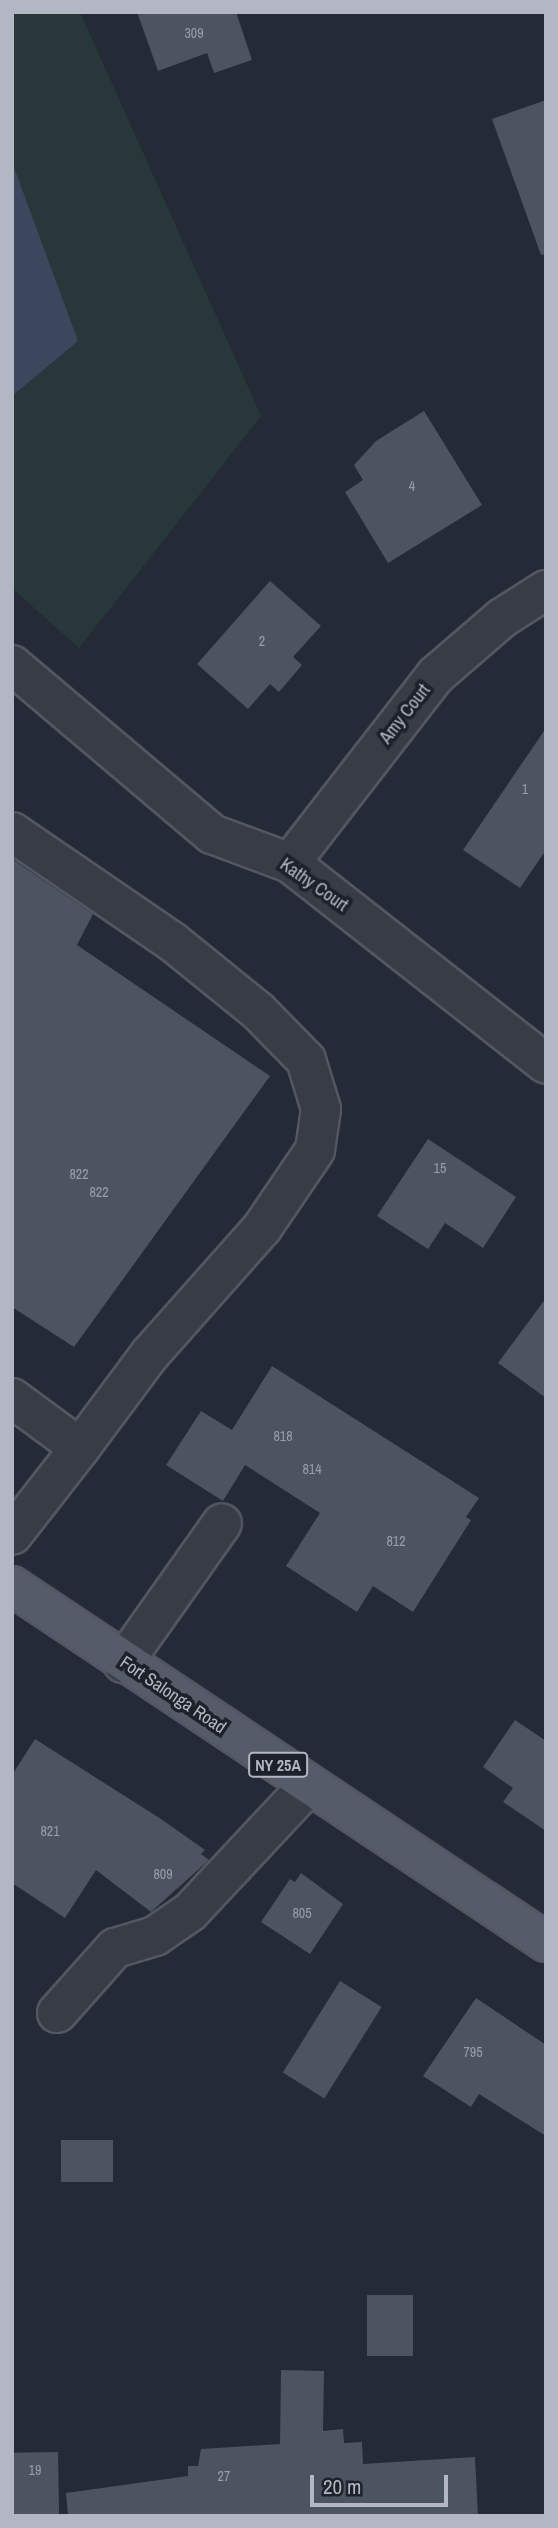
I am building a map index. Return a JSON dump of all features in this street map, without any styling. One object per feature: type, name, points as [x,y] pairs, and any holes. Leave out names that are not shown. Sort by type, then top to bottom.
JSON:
[{"type":"main road","name":"Fort Salonga Road","points":[[12,1586],[546,1942]]},
{"type":"street","name":"Amy Court","points":[[289,863],[436,675],[502,618],[546,590]]},
{"type":"street","name":"Kathy Court","points":[[12,665],[212,834],[289,863],[546,1064]]},
{"type":"street","points":[[12,832],[174,943],[258,1011],[306,1060],[321,1109],[315,1150],[262,1228],[150,1354],[12,1535]]},
{"type":"street","points":[[12,1398],[80,1448]]},
{"type":"street","points":[[123,1662],[222,1523]]},
{"type":"street","points":[[57,2013],[115,1948],[155,1936],[190,1912],[309,1785]]},
{"type":"shaded area","points":[[12,12],[80,12],[261,416],[79,648],[12,588]]},
{"type":"water","points":[[12,162],[78,341],[12,396]]},
{"type":"building","points":[[137,12],[236,12],[252,60],[214,73],[207,53],[158,71]]},
{"type":"building","points":[[546,100],[546,254],[541,255],[492,119]]},
{"type":"building","points":[[424,411],[482,505],[388,563],[345,492],[363,480],[354,465],[376,441]]},
{"type":"building","points":[[270,581],[321,626],[293,657],[302,665],[279,692],[270,684],[248,709],[197,664]]},
{"type":"building","points":[[546,728],[546,850],[520,888],[463,850]]},
{"type":"building","points":[[12,859],[93,914],[77,945],[270,1076],[74,1347],[12,1307]]},
{"type":"building","points":[[428,1139],[516,1197],[483,1248],[445,1223],[428,1249],[377,1216]]},
{"type":"building","points":[[546,1298],[546,1398],[498,1363]]},
{"type":"building","points":[[272,1366],[479,1498],[466,1517],[471,1520],[413,1612],[373,1586],[357,1612],[286,1566],[320,1513],[245,1465],[223,1501],[166,1465],[201,1411],[232,1430]]},
{"type":"building","points":[[515,1720],[546,1741],[546,1831],[503,1802],[513,1788],[483,1767]]},
{"type":"building","points":[[35,1739],[161,1819],[205,1850],[201,1854],[209,1860],[151,1912],[96,1870],[65,1918],[12,1883],[12,1775]]},
{"type":"building","points":[[301,1873],[343,1904],[310,1954],[261,1922],[290,1879],[295,1882]]},
{"type":"building","points":[[340,1981],[382,2007],[324,2099],[283,2073]]},
{"type":"building","points":[[476,1998],[546,2045],[546,2136],[479,2094],[471,2107],[423,2076]]},
{"type":"building","points":[[61,2140],[113,2140],[113,2182],[61,2182]]},
{"type":"building","points":[[367,2295],[413,2295],[413,2356],[367,2356]]},
{"type":"building","points":[[281,2370],[324,2371],[323,2431],[343,2429],[344,2443],[362,2442],[363,2464],[475,2457],[478,2516],[68,2516],[66,2493],[188,2476],[188,2466],[198,2466],[201,2449],[280,2444]]},
{"type":"building","points":[[58,2452],[59,2516],[13,2516],[12,2453]]}]
